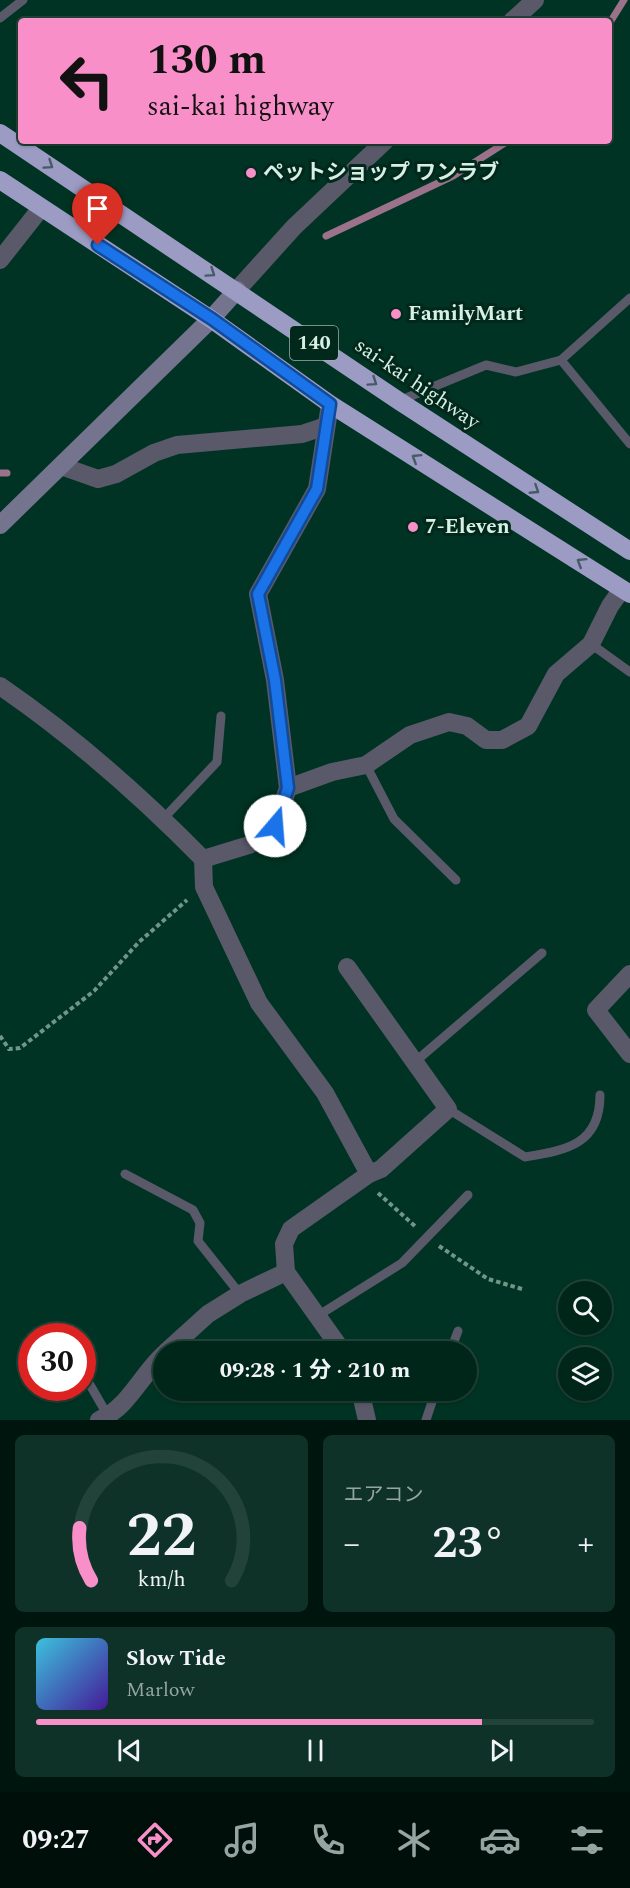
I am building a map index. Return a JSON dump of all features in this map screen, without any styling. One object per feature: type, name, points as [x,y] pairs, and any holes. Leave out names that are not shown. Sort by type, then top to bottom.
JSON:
[{"type":"highway","name":"sai-kai highway","points":[[0,133],[237,290],[399,401],[630,551]]},
{"type":"highway","name":"140","points":[[0,180],[212,319],[330,404],[626,591]]},
{"type":"street","points":[[515,18],[535,0]]},
{"type":"street","points":[[0,525],[212,319],[294,227],[383,144]]},
{"type":"street","points":[[0,260],[41,208]]},
{"type":"street","points":[[203,859],[249,845],[275,826],[288,788],[275,680],[258,594],[317,489],[330,404]]},
{"type":"street","points":[[61,466],[98,479],[116,474],[154,453],[177,445],[302,434],[326,426]]},
{"type":"street","points":[[288,788],[332,772],[366,765],[410,735],[449,722],[467,726],[486,740],[502,740],[528,726],[556,674],[591,644],[610,606],[626,591]]},
{"type":"street","points":[[0,686],[28,705],[163,819],[203,859],[204,887],[259,1004],[325,1093],[369,1174]]},
{"type":"street","points":[[336,1341],[286,1272],[284,1244],[291,1229],[369,1174],[381,1169],[448,1109],[347,967]]},
{"type":"street","points":[[630,974],[596,1010],[630,1054]]},
{"type":"street","points":[[178,1341],[208,1314],[240,1294],[286,1272]]},
{"type":"street","points":[[104,1418],[119,1408],[153,1364]]},
{"type":"street","points":[[363,1401],[367,1420]]},
{"type":"lane","points":[[0,18],[22,0]]},
{"type":"lane","points":[[399,401],[486,365],[516,372],[561,360],[630,298]]},
{"type":"lane","points":[[561,360],[630,444]]},
{"type":"lane","points":[[591,644],[630,672]]},
{"type":"lane","points":[[163,819],[217,762],[221,716]]},
{"type":"lane","points":[[366,765],[394,819],[456,880]]},
{"type":"lane","points":[[416,1062],[542,953]]},
{"type":"lane","points":[[448,1109],[525,1157],[563,1150],[585,1138],[600,1116],[600,1095]]},
{"type":"lane","points":[[124,1174],[193,1210],[200,1223],[198,1241],[240,1294]]},
{"type":"lane","points":[[319,1315],[402,1263],[468,1195]]},
{"type":"lane","points":[[454,1341],[458,1331]]},
{"type":"lane","points":[[96,1401],[104,1418]]},
{"type":"lane","points":[[426,1420],[432,1401]]},
{"type":"path","points":[[0,1036],[9,1049],[20,1048],[60,1019],[94,991],[166,917],[204,887]]},
{"type":"waterway","points":[[612,19],[624,0]]},
{"type":"waterway","points":[[326,236],[453,176],[503,144]]},
{"type":"waterway","points":[[0,473],[7,473]]},
{"type":"place","name":"ペットショップ ワンラブ","points":[[251,173]]},
{"type":"place","name":"FamilyMart","points":[[396,314]]},
{"type":"place","name":"7-Eleven","points":[[413,527]]},
{"type":"route","points":[[98,245],[212,319],[330,404],[317,489],[258,594],[275,680],[288,788],[275,826]]}]
